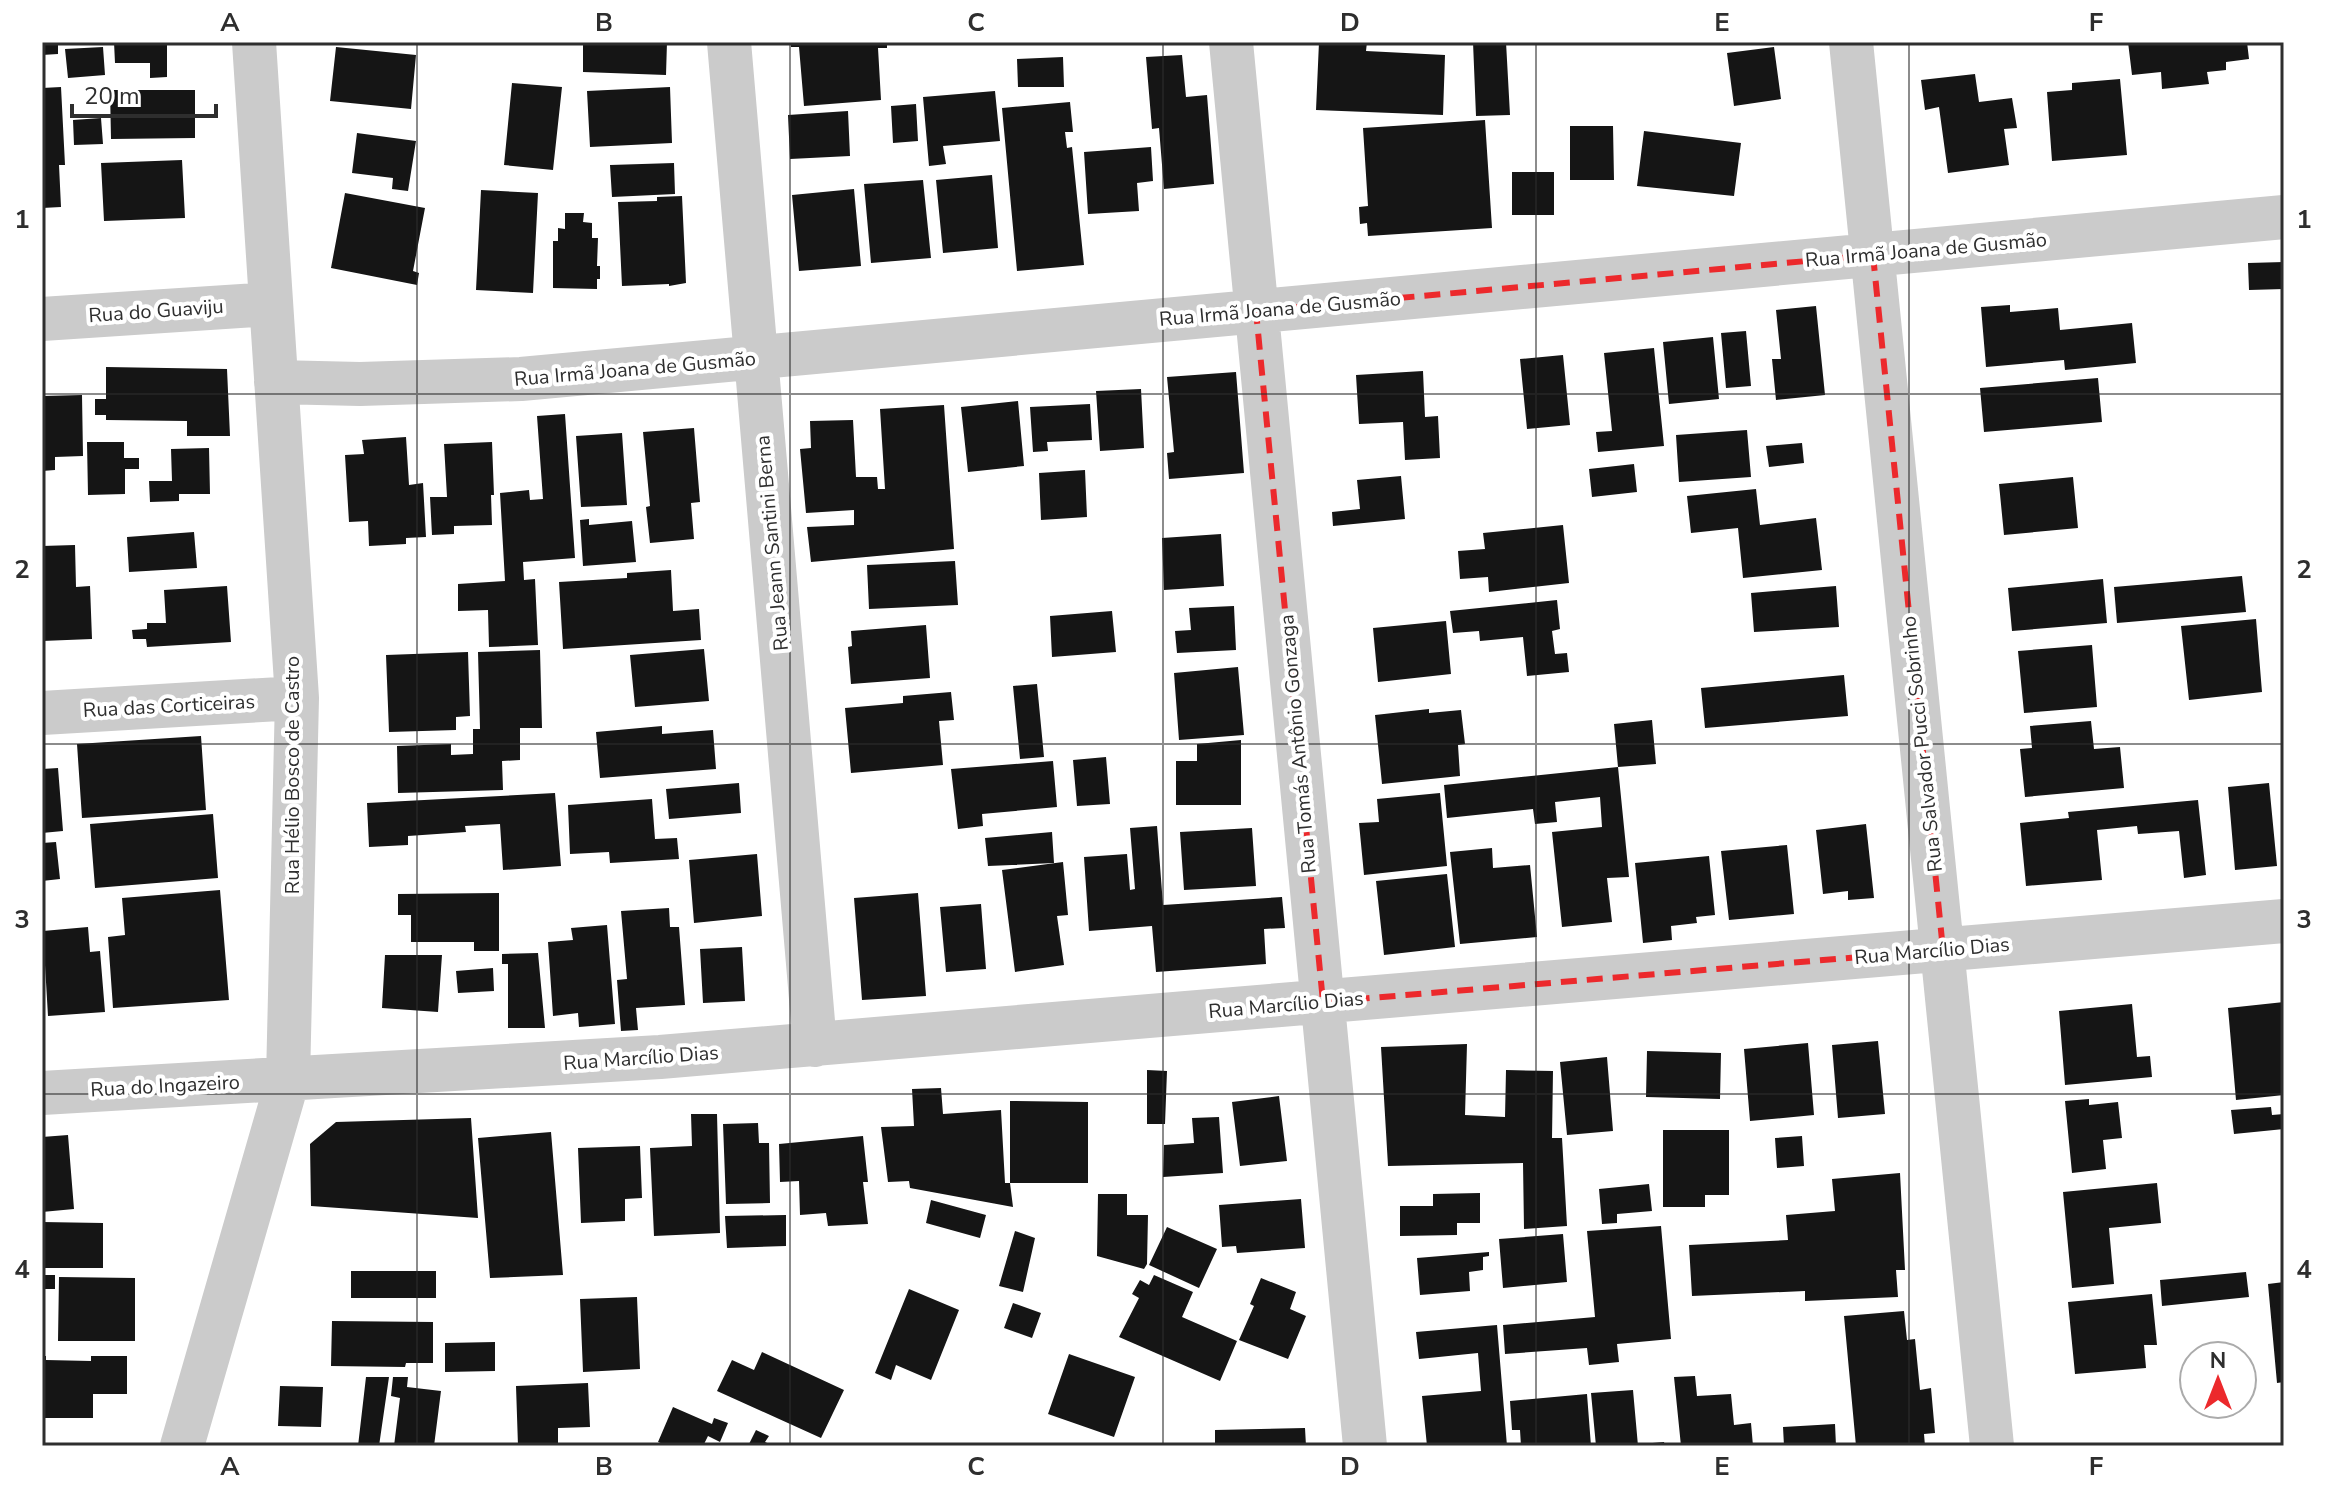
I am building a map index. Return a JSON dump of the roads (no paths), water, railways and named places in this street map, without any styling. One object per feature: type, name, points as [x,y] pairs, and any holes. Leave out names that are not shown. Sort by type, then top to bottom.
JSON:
[{"type":"street","name":"Rua Hélio Bosco de Castro","points":[[182,1446],[288,1079],[297,698],[254,42]]},
{"type":"street","name":"Rua Jeann Santini Berna","points":[[729,42],[815,1045]]},
{"type":"street","name":"Rua Tomás Antônio Gonzaga","points":[[1231,42],[1365,1446]]},
{"type":"street","name":"Rua Salvador Pucci Sobrinho","points":[[1851,42],[1992,1446]]},
{"type":"street","name":"Rua Irmã Joana de Gusmão","points":[[276,382],[457,383],[521,379],[2284,217]]},
{"type":"street","name":"Rua do Guaviju","points":[[42,319],[271,304]]},
{"type":"street","name":"Rua das Corticeiras","points":[[42,713],[297,698]]},
{"type":"street","name":"Rua Marcílio Dias","points":[[288,1079],[550,1065],[815,1045],[2284,921]]},
{"type":"street","name":"Rua do Ingazeiro","points":[[42,1093],[288,1079]]}]
